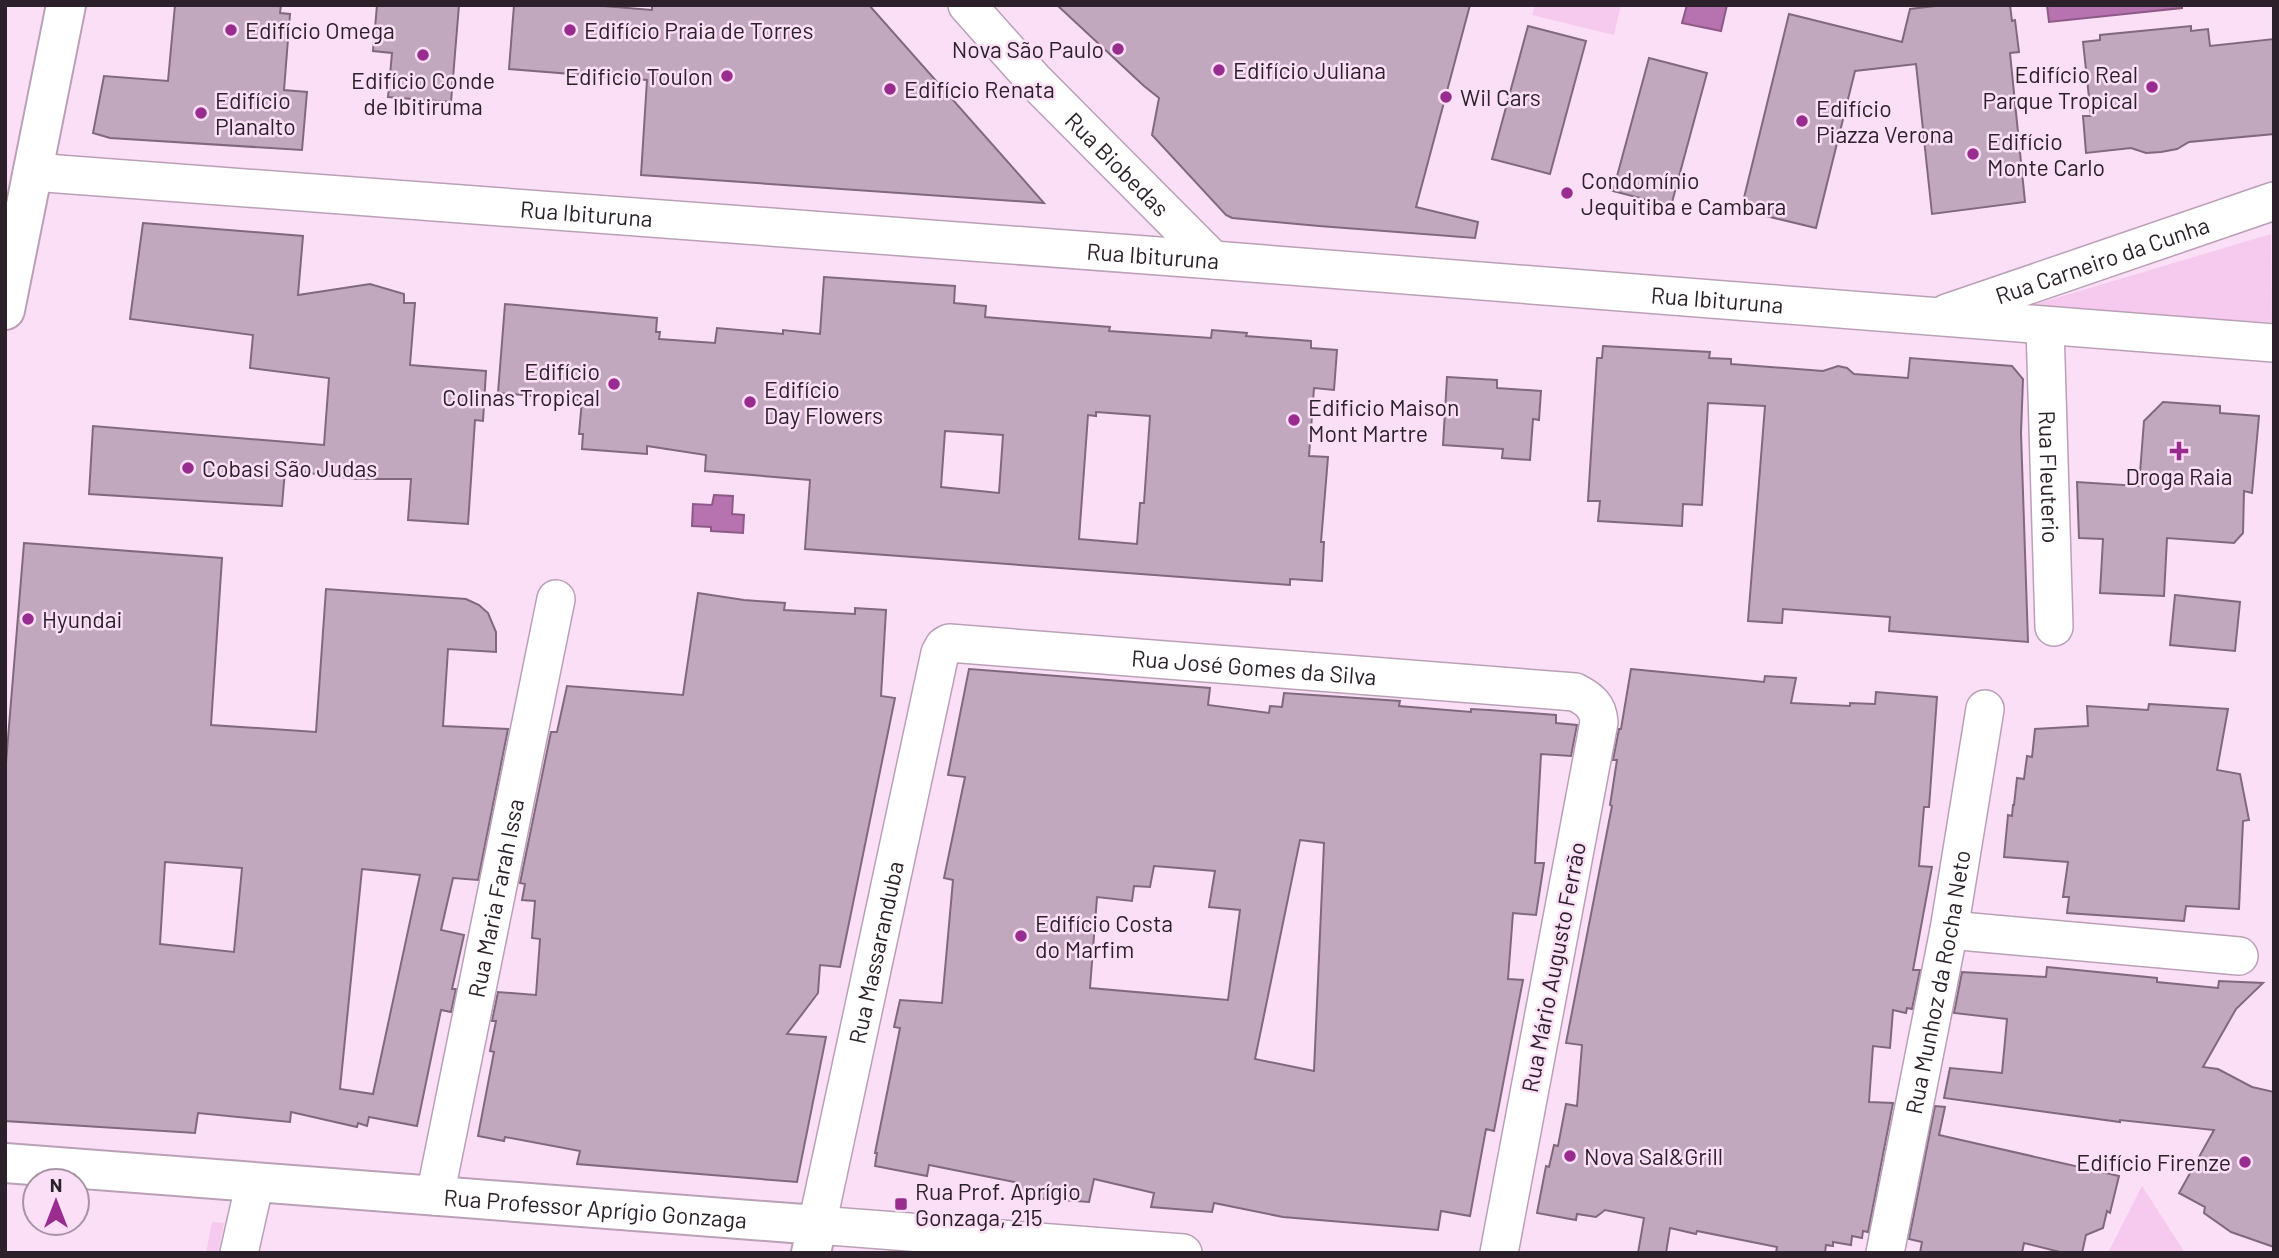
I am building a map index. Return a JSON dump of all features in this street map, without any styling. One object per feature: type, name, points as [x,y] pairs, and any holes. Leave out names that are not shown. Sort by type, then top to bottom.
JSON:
[{"type":"street","points":[[5,310],[66,5]]},
{"type":"street","name":"Rua Biobedas","points":[[967,5],[1051,98],[1213,260]]},
{"type":"street","name":"Rua Ibituruna","points":[[32,172],[2274,343]]},
{"type":"street","name":"Rua Carneiro da Cunha","points":[[1933,318],[2274,201]]},
{"type":"street","name":"Rua Fleuterio","points":[[2045,327],[2054,627]]},
{"type":"street","name":"Rua Maria Farah Issa","points":[[435,1196],[556,599]]},
{"type":"street","name":"Rua José Gomes da Silva","points":[[940,653],[949,643],[1575,692]]},
{"type":"street","name":"Rua Massaranduba","points":[[814,1239],[940,653]]},
{"type":"street","name":"Rua Mário Augusto Ferrão","points":[[1499,1253],[1599,722],[1593,704],[1575,692]]},
{"type":"street","name":"Rua Munhoz da Rocha Neto","points":[[1885,1253],[1949,930],[1985,709]]},
{"type":"street","points":[[1949,930],[2239,956]]},
{"type":"street","name":"Rua Professor Aprígio Gonzaga","points":[[5,1163],[435,1196],[814,1239],[1183,1253]]},
{"type":"street","points":[[239,1253],[255,1182]]},
{"type":"shaded area","points":[[1535,5],[1621,5],[1614,35],[1532,15]]},
{"type":"shaded area","points":[[1687,5],[1727,5],[1721,31],[1682,23]]},
{"type":"shaded area","points":[[2047,5],[2182,5],[2182,8],[2049,22]]},
{"type":"shaded area","points":[[2271,234],[2272,322],[2013,311]]},
{"type":"shaded area","points":[[714,495],[733,496],[732,514],[744,515],[743,533],[711,531],[711,527],[692,526],[693,504],[712,505]]},
{"type":"shaded area","points":[[2142,1186],[2185,1253],[2108,1253]]},
{"type":"shaded area","points":[[212,1222],[224,1223],[218,1253],[206,1253]]},
{"type":"building","points":[[175,5],[281,5],[280,13],[290,14],[284,90],[307,92],[302,150],[110,138],[93,133],[104,76],[168,81]]},
{"type":"building","name":"Edifício Conde de Ibitiruma","points":[[377,5],[459,5],[451,102],[388,97],[392,53],[373,51]]},
{"type":"building","points":[[514,5],[591,5],[652,10],[652,5],[869,5],[1044,203],[641,175],[647,80],[509,69]]},
{"type":"building","points":[[1057,5],[1470,5],[1416,207],[1478,222],[1475,238],[1232,218],[1226,215],[1152,135],[1159,98]]},
{"type":"building","points":[[1943,5],[2010,5],[2019,52],[2010,53],[2025,202],[1932,214],[1916,64],[1855,71],[1816,228],[1741,210],[1789,14],[1902,42],[1910,9]]},
{"type":"building","points":[[1528,26],[1586,41],[1550,174],[1492,159]]},
{"type":"building","name":"Edifício Real Parque Tropical","points":[[2191,26],[2191,31],[2208,29],[2210,46],[2274,39],[2274,134],[2189,142],[2177,149],[2161,152],[2146,153],[2131,148],[2086,153],[2083,116],[2091,116],[2083,42],[2100,40],[2100,35]]},
{"type":"building","points":[[1649,58],[1707,73],[1671,206],[1613,191]]},
{"type":"building","points":[[143,223],[303,236],[298,295],[370,284],[404,294],[404,303],[415,303],[410,365],[486,371],[483,421],[475,420],[468,524],[408,520],[411,479],[357,479],[285,470],[282,506],[89,494],[93,426],[324,445],[329,378],[250,368],[253,335],[130,319]]},
{"type":"building","points":[[824,277],[955,286],[954,303],[986,306],[985,317],[1110,327],[1109,331],[1211,338],[1212,330],[1247,333],[1246,336],[1311,341],[1311,348],[1337,350],[1334,390],[1314,388],[1309,456],[1328,457],[1321,542],[1324,542],[1322,581],[1290,579],[1290,585],[805,549],[810,480],[705,471],[706,455],[647,446],[647,454],[582,449],[583,434],[579,434],[582,400],[498,393],[505,304],[657,318],[656,332],[660,332],[659,339],[715,343],[717,328],[783,334],[783,330],[820,334]],"holes":[[[1096,412],[1150,416],[1144,503],[1140,503],[1137,544],[1079,539],[1088,415],[1096,416]],[[945,431],[1003,435],[999,493],[941,487]]]},
{"type":"building","points":[[1603,346],[1710,352],[1709,358],[1731,359],[1731,364],[1823,371],[1838,366],[1847,368],[1854,374],[1908,378],[1910,358],[2012,366],[2023,379],[2021,433],[2028,642],[1889,631],[1890,617],[1783,609],[1782,623],[1748,621],[1765,406],[1708,403],[1702,505],[1683,504],[1682,526],[1598,521],[1600,501],[1588,501],[1597,358],[1602,358]]},
{"type":"building","points":[[1447,377],[1497,380],[1497,388],[1541,391],[1539,420],[1533,419],[1530,460],[1502,458],[1503,449],[1443,445]]},
{"type":"building","points":[[2163,402],[2220,406],[2220,413],[2259,416],[2252,493],[2244,491],[2243,533],[2234,543],[2167,538],[2164,596],[2100,593],[2103,539],[2079,538],[2077,482],[2139,486],[2144,421]]},
{"type":"building","points":[[24,543],[222,558],[211,725],[316,732],[326,589],[466,599],[479,605],[488,613],[496,632],[496,652],[448,649],[443,726],[508,729],[478,880],[453,878],[441,930],[464,935],[452,989],[456,989],[451,1012],[441,1010],[417,1126],[369,1117],[367,1126],[358,1123],[357,1127],[291,1112],[290,1122],[198,1113],[195,1133],[5,1121],[5,775]],"holes":[[[165,862],[242,868],[234,952],[160,944]],[[362,869],[420,875],[373,1094],[340,1089]]]},
{"type":"building","points":[[698,593],[785,603],[784,610],[855,614],[855,608],[886,610],[881,696],[895,698],[840,967],[820,965],[818,993],[787,1034],[826,1037],[797,1182],[577,1164],[580,1151],[505,1137],[504,1141],[478,1136],[494,1052],[490,1051],[496,1021],[492,1021],[498,992],[536,995],[540,939],[532,938],[535,901],[522,900],[525,884],[520,883],[551,732],[557,732],[567,686],[683,695]]},
{"type":"building","points":[[2175,595],[2240,602],[2235,651],[2170,645]]},
{"type":"building","points":[[969,669],[1210,688],[1208,705],[1269,713],[1270,706],[1282,707],[1284,693],[1400,701],[1399,706],[1471,712],[1471,709],[1556,715],[1556,723],[1577,725],[1571,756],[1541,754],[1535,863],[1544,863],[1536,915],[1513,913],[1508,979],[1523,980],[1494,1131],[1486,1129],[1470,1216],[1441,1211],[1438,1230],[1283,1217],[1214,1203],[1212,1212],[1151,1207],[1154,1193],[1094,1179],[1089,1202],[1016,1197],[1019,1183],[929,1165],[927,1176],[875,1166],[875,1153],[900,1028],[894,1027],[900,1000],[942,1003],[953,880],[944,878],[965,777],[948,775]],"holes":[[[1300,840],[1324,843],[1314,1071],[1255,1059]],[[1154,866],[1215,871],[1209,907],[1240,910],[1228,1000],[1090,988],[1097,897],[1132,901],[1134,886],[1150,887]]]},
{"type":"building","points":[[1631,669],[1764,682],[1765,676],[1796,678],[1791,703],[1850,706],[1850,703],[1875,704],[1876,692],[1937,697],[1929,807],[1924,807],[1919,866],[1932,867],[1913,970],[1920,970],[1912,1009],[1907,1008],[1906,1013],[1893,1010],[1890,1048],[1873,1046],[1869,1102],[1893,1103],[1868,1232],[1863,1231],[1862,1238],[1852,1236],[1851,1245],[1833,1242],[1833,1246],[1826,1245],[1825,1253],[1776,1253],[1777,1247],[1670,1228],[1666,1253],[1638,1253],[1644,1218],[1605,1210],[1596,1217],[1577,1214],[1576,1220],[1537,1213],[1546,1166],[1549,1167],[1554,1145],[1558,1146],[1566,1104],[1577,1106],[1582,1045],[1566,1043],[1612,806],[1617,760],[1613,760]]},
{"type":"building","points":[[2149,704],[2228,709],[2217,770],[2240,774],[2249,820],[2243,821],[2239,909],[2186,906],[2184,921],[2067,913],[2069,897],[2063,897],[2068,862],[2004,857],[2008,815],[2012,816],[2017,778],[2024,779],[2027,756],[2032,757],[2035,729],[2088,726],[2087,706],[2148,710]]},
{"type":"building","points":[[2047,967],[2157,978],[2157,982],[2218,988],[2219,981],[2263,983],[2236,1009],[2203,1067],[2218,1069],[2252,1087],[2274,1092],[2274,1247],[2231,1232],[2204,1213],[2205,1207],[2179,1193],[2214,1130],[2120,1122],[1944,1098],[1950,1068],[2002,1073],[2007,1019],[1954,1013],[1962,972],[2046,977]]},
{"type":"building","points":[[1935,1106],[1945,1107],[1939,1135],[2119,1176],[2110,1213],[2107,1211],[2103,1228],[2086,1235],[2082,1253],[2064,1253],[2024,1243],[2022,1253],[1920,1253],[1922,1242],[1909,1239]]},
{"type":"place","name":"Edifício Omega","points":[[231,30]]},
{"type":"place","name":"Edifício Praia de Torres","points":[[570,30]]},
{"type":"place","name":"Nova São Paulo","points":[[1118,49]]},
{"type":"place","name":"Edifício Conde de Ibitiruma","points":[[423,55]]},
{"type":"place","name":"Edifício Juliana","points":[[1219,70]]},
{"type":"place","name":"Edificio Toulon","points":[[727,76]]},
{"type":"place","name":"Edifício Real Parque Tropical","points":[[2152,87]]},
{"type":"place","name":"Edifício Renata","points":[[890,89]]},
{"type":"place","name":"Wil Cars","points":[[1446,97]]},
{"type":"place","name":"Edifício Planalto","points":[[201,113]]},
{"type":"place","name":"Edifício Piazza Verona","points":[[1802,121]]},
{"type":"place","name":"Edifício Monte Carlo","points":[[1973,154]]},
{"type":"place","name":"Condomínio Jequitiba e Cambara","points":[[1567,193]]},
{"type":"place","name":"Edifício Colinas Tropical","points":[[614,384]]},
{"type":"place","name":"Edifício Day Flowers","points":[[750,402]]},
{"type":"place","name":"Edificio Maison Mont Martre","points":[[1294,420]]},
{"type":"place","name":"Droga Raia","points":[[2179,451]]},
{"type":"place","name":"Cobasi São Judas","points":[[188,468]]},
{"type":"place","name":"Hyundai","points":[[28,619]]},
{"type":"place","name":"Edifício Costa do Marfim","points":[[1021,936]]},
{"type":"place","name":"Nova Sal&Grill","points":[[1570,1156]]},
{"type":"place","name":"Edifício Firenze","points":[[2245,1162]]},
{"type":"place","name":"Rua Prof. Aprígio Gonzaga, 215","points":[[901,1204]]}]
